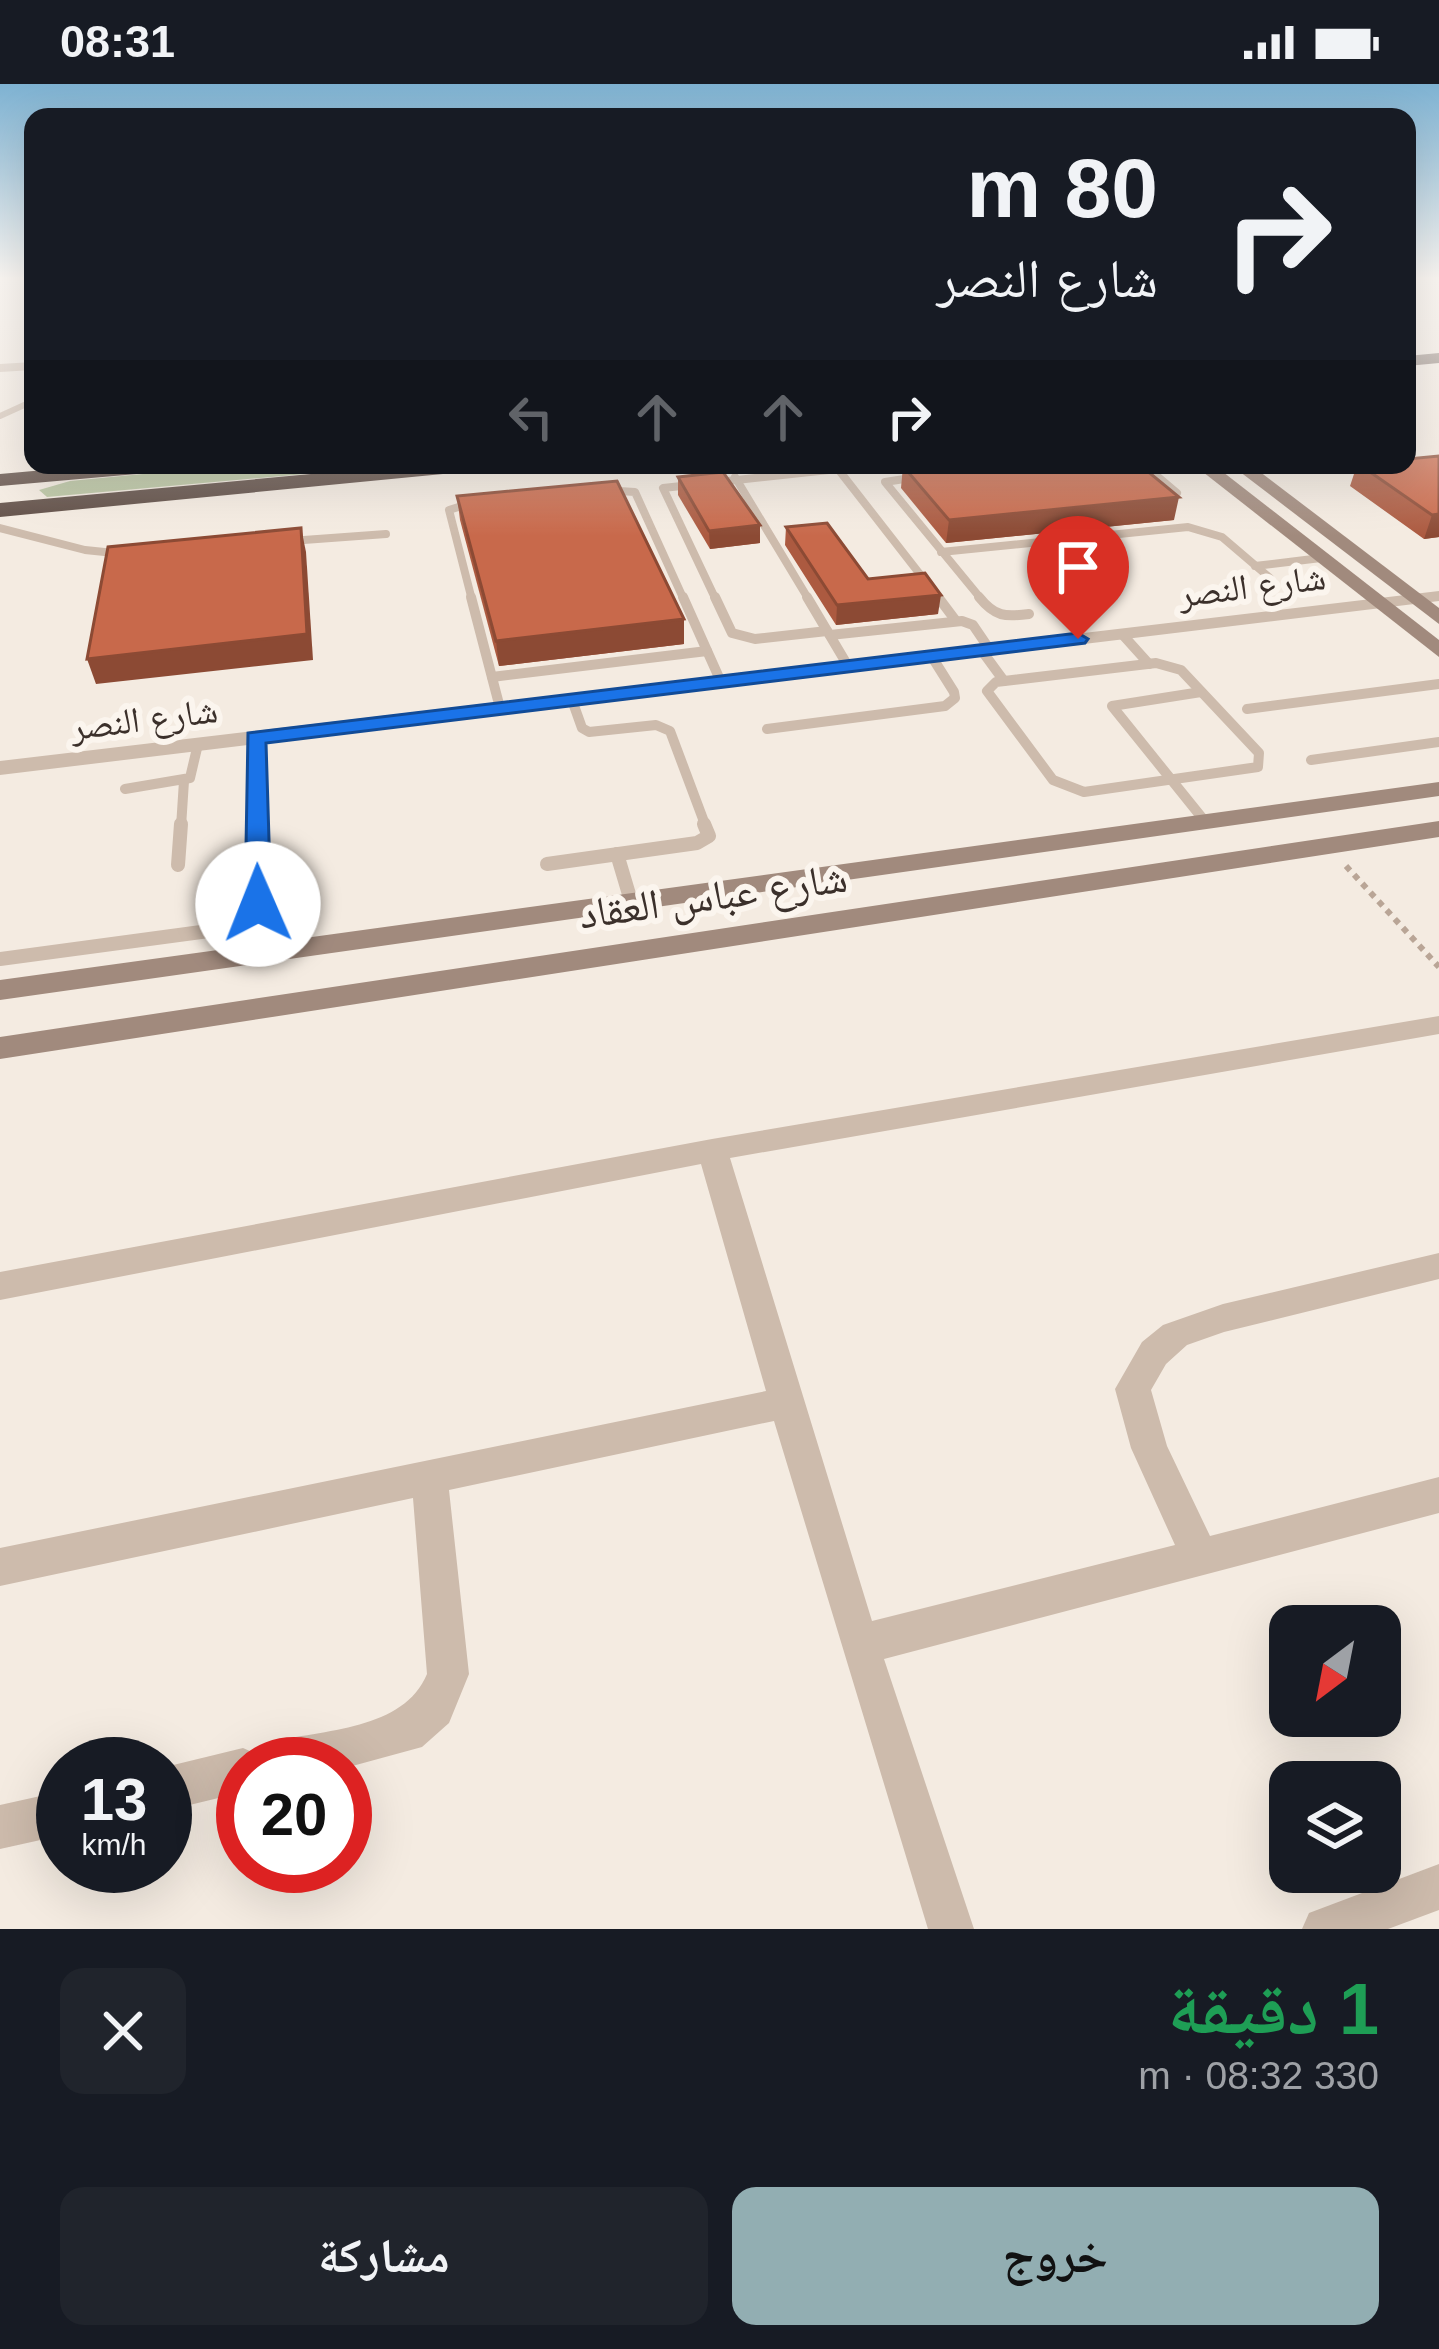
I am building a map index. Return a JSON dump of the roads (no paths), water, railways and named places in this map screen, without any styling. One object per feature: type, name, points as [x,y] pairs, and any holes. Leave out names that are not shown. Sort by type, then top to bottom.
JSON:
[{"type":"highway","points":[[0,480],[68,474]]},
{"type":"highway","points":[[0,510],[379,474]]},
{"type":"street","points":[[1214,474],[1439,651]]},
{"type":"street","points":[[1252,474],[1439,617]]},
{"type":"street","name":"شارع النصر","points":[[0,768],[1439,596]]},
{"type":"street","name":"شارع عباس العقاد","points":[[0,990],[119,972],[224,944],[631,901],[1439,789]]},
{"type":"street","name":"شارع عباس العقاد","points":[[0,1048],[1439,829]]},
{"type":"street","points":[[224,944],[230,1011]]},
{"type":"street","points":[[0,1286],[712,1150],[1439,1025]]},
{"type":"street","points":[[712,1150],[859,1645],[950,1929]]},
{"type":"street","points":[[1199,1555],[1138,1415],[1133,1389],[1154,1353],[1175,1335],[1222,1318],[1439,1266]]},
{"type":"street","points":[[0,1568],[787,1402]]},
{"type":"street","points":[[372,1740],[407,1732],[434,1708],[448,1674],[429,1474]]},
{"type":"street","points":[[859,1645],[1439,1495]]},
{"type":"street","points":[[0,1827],[36,1819]]},
{"type":"street","points":[[1324,1929],[1439,1887]]},
{"type":"lane","points":[[774,474],[671,483],[662,490],[731,633],[755,640],[956,621],[973,625],[1004,681]]},
{"type":"lane","points":[[842,474],[956,621]]},
{"type":"lane","points":[[940,474],[885,482],[992,613],[1006,617],[1029,614]]},
{"type":"lane","points":[[1155,474],[1178,493]]},
{"type":"lane","points":[[735,477],[848,667]]},
{"type":"lane","points":[[596,490],[635,492],[721,682]]},
{"type":"lane","points":[[484,501],[449,510],[500,708]]},
{"type":"lane","points":[[941,552],[1187,527],[1213,532],[1270,578]]},
{"type":"lane","points":[[0,528],[95,552],[141,553]]},
{"type":"lane","points":[[274,542],[386,534]]},
{"type":"lane","points":[[1255,566],[1321,558]]},
{"type":"lane","points":[[1122,634],[1149,664]]},
{"type":"lane","points":[[492,677],[707,651]]},
{"type":"lane","points":[[766,729],[945,706],[955,698],[954,692],[932,656]]},
{"type":"lane","points":[[1149,664],[1181,670],[1259,753],[1260,763],[1248,771],[1084,792],[1057,784],[987,692],[988,686],[1004,681],[1149,664]]},
{"type":"lane","points":[[1416,673],[1436,687]]},
{"type":"lane","points":[[1247,709],[1436,687]]},
{"type":"lane","points":[[1202,692],[1112,706],[1203,819]]},
{"type":"lane","points":[[547,863],[697,843],[710,831],[670,730],[656,725],[589,732],[582,728],[572,700]]},
{"type":"lane","points":[[256,737],[258,904]]},
{"type":"lane","points":[[1311,760],[1439,742]]},
{"type":"lane","points":[[124,789],[184,781],[194,774],[198,744]]},
{"type":"lane","points":[[178,865],[184,781]]},
{"type":"lane","points":[[617,854],[631,901]]},
{"type":"lane","points":[[119,972],[125,941]]},
{"type":"lane","points":[[0,959],[125,941],[224,944]]}]
